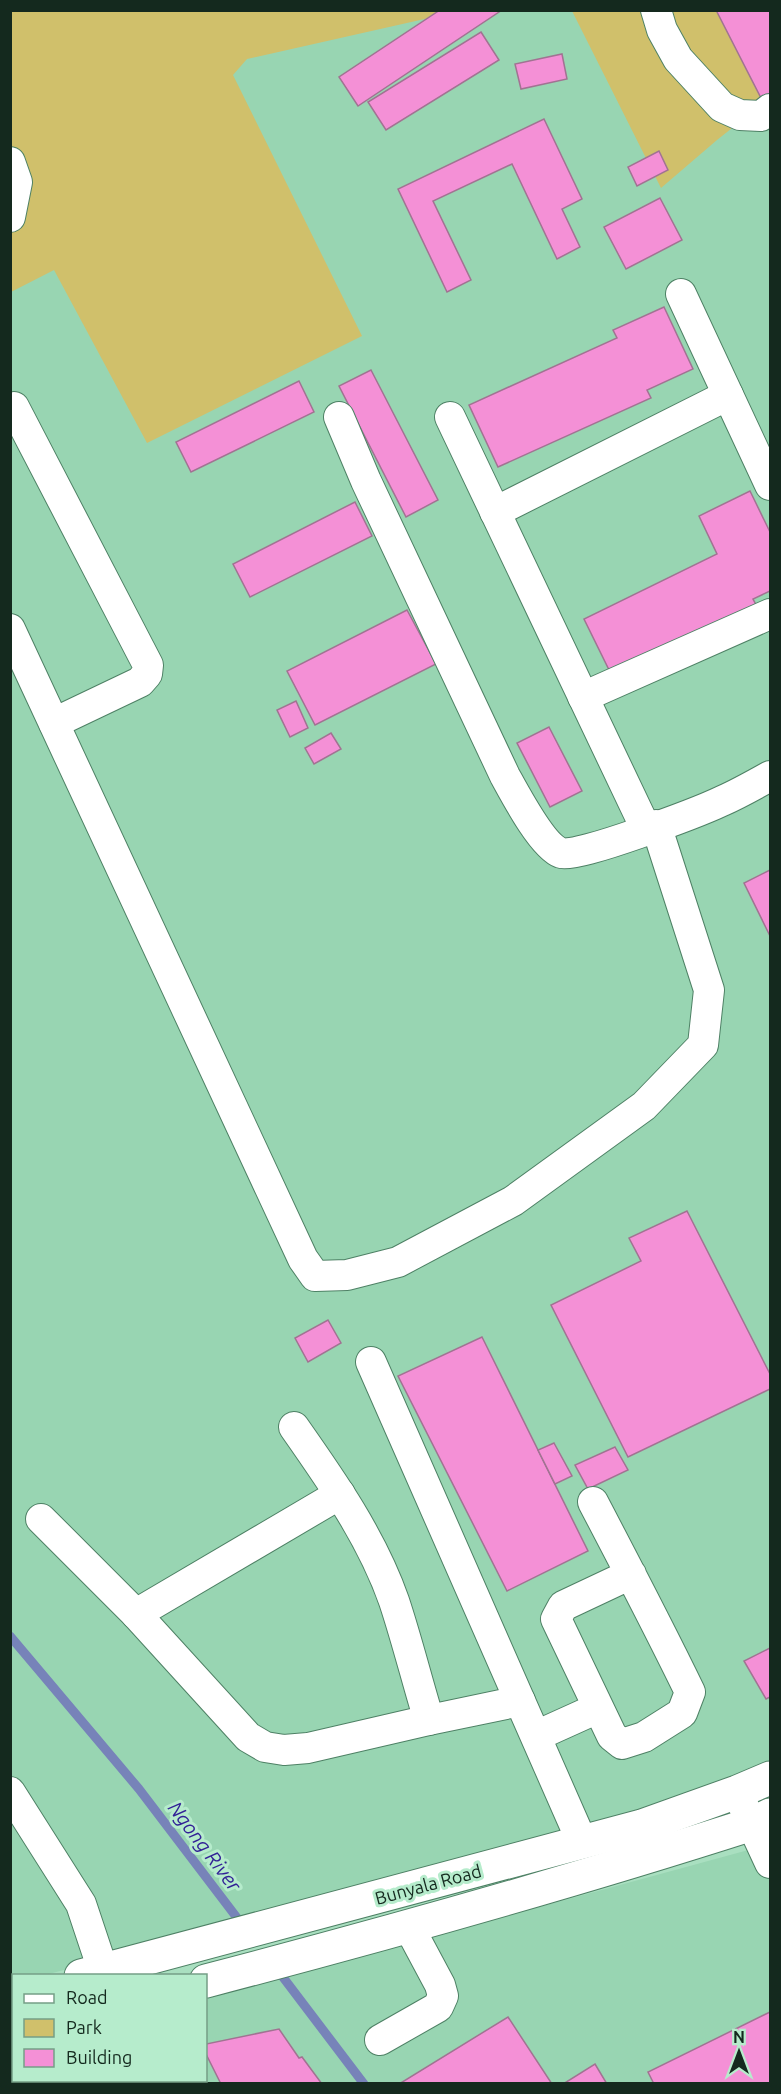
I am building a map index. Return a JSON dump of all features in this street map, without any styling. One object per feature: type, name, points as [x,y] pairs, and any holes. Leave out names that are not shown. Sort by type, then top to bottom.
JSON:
[{"type":"main road","name":"Bunyala Road","points":[[92,1973],[642,1826],[771,1778]]},
{"type":"main road","name":"Bunyala Road","points":[[207,1981],[409,1927],[620,1866],[761,1820]]},
{"type":"lane","points":[[656,10],[662,30],[678,59],[722,107],[740,115],[760,116],[771,110]]},
{"type":"lane","points":[[10,162],[17,182],[10,218]]},
{"type":"lane","points":[[681,294],[771,485]]},
{"type":"lane","points":[[495,512],[728,395]]},
{"type":"lane","points":[[14,407],[148,664],[147,674],[140,682],[54,723]]},
{"type":"lane","points":[[339,417],[366,481],[505,776],[532,822],[550,845],[561,853],[572,854],[720,802],[771,776]]},
{"type":"lane","points":[[10,629],[303,1259],[315,1276],[347,1275],[398,1262],[513,1201],[644,1106],[703,1045],[709,990],[651,827],[583,697],[450,417]]},
{"type":"lane","points":[[583,697],[771,614]]},
{"type":"lane","points":[[371,1362],[582,1842]]},
{"type":"lane","points":[[294,1427],[340,1494],[394,1600],[429,1720]]},
{"type":"lane","points":[[136,1614],[340,1494]]},
{"type":"lane","points":[[593,1502],[631,1574],[690,1692],[682,1713],[644,1737],[622,1744],[612,1736],[556,1619],[563,1606],[631,1574]]},
{"type":"lane","points":[[41,1519],[136,1614],[248,1737],[265,1747],[284,1750],[308,1748],[520,1701]]},
{"type":"lane","points":[[536,1736],[598,1708]]},
{"type":"lane","points":[[10,1792],[81,1904],[92,1973]]},
{"type":"lane","points":[[737,1792],[761,1820],[771,1863]]},
{"type":"lane","points":[[380,2040],[438,2007],[443,1996],[440,1985],[409,1927]]},
{"type":"shaded area","points":[[11,11],[770,11],[770,1780],[49,1974],[12,1974],[11,1985]]},
{"type":"shaded area","points":[[770,1844],[770,2083],[11,2084],[10,2051],[12,2050],[12,2082],[207,2082],[207,1998]]},
{"type":"green space","points":[[11,11],[460,11],[247,59],[233,75],[362,336],[147,443],[54,270],[11,292]]},
{"type":"green space","points":[[572,11],[770,11],[770,98],[661,188]]},
{"type":"building","points":[[440,10],[502,10],[358,106],[339,77]]},
{"type":"building","points":[[716,10],[770,10],[770,100],[764,104]]},
{"type":"building","points":[[481,32],[499,60],[386,130],[368,102]]},
{"type":"building","points":[[562,54],[567,79],[521,89],[515,64]]},
{"type":"building","points":[[544,119],[582,199],[562,209],[580,247],[557,259],[512,164],[433,201],[471,280],[447,292],[398,189]]},
{"type":"building","points":[[659,151],[668,170],[637,186],[628,167]]},
{"type":"building","points":[[660,198],[682,240],[626,269],[604,227]]},
{"type":"building","points":[[664,307],[693,369],[647,390],[651,398],[498,467],[469,405],[617,338],[613,330]]},
{"type":"building","points":[[371,370],[438,500],[406,517],[339,386]]},
{"type":"building","points":[[299,381],[314,412],[191,472],[176,442]]},
{"type":"building","points":[[750,491],[770,532],[770,591],[753,599],[760,612],[615,682],[584,619],[717,554],[699,516]]},
{"type":"building","points":[[355,502],[372,536],[250,597],[233,564]]},
{"type":"building","points":[[407,610],[436,664],[315,725],[287,671]]},
{"type":"building","points":[[296,701],[308,728],[290,737],[277,710]]},
{"type":"building","points":[[549,727],[582,791],[550,807],[517,743]]},
{"type":"building","points":[[331,733],[341,749],[314,764],[305,748]]},
{"type":"building","points":[[770,870],[770,936],[744,883]]},
{"type":"building","points":[[687,1211],[770,1374],[770,1389],[628,1457],[551,1305],[641,1261],[629,1238]]},
{"type":"building","points":[[328,1320],[341,1343],[308,1362],[295,1338]]},
{"type":"building","points":[[482,1337],[588,1551],[507,1591],[398,1376]]},
{"type":"building","points":[[554,1443],[572,1476],[555,1484],[538,1450]]},
{"type":"building","points":[[615,1447],[628,1470],[588,1489],[575,1465]]},
{"type":"building","points":[[770,1648],[770,1697],[766,1699],[744,1661]]},
{"type":"building","points":[[770,2012],[770,2084],[654,2084],[648,2072]]},
{"type":"building","points":[[508,2017],[552,2084],[399,2084]]},
{"type":"building","points":[[279,2029],[299,2058],[302,2057],[322,2084],[221,2084],[207,2056],[207,2044]]},
{"type":"building","points":[[595,2064],[607,2084],[563,2084]]},
{"type":"building","points":[[122,2082],[162,2082],[163,2084],[123,2084]]},
{"type":"waterway","name":"Ngong River","points":[[10,1636],[139,1789],[244,1927]]},
{"type":"waterway","name":"Ngong River","points":[[276,1968],[364,2084]]}]
